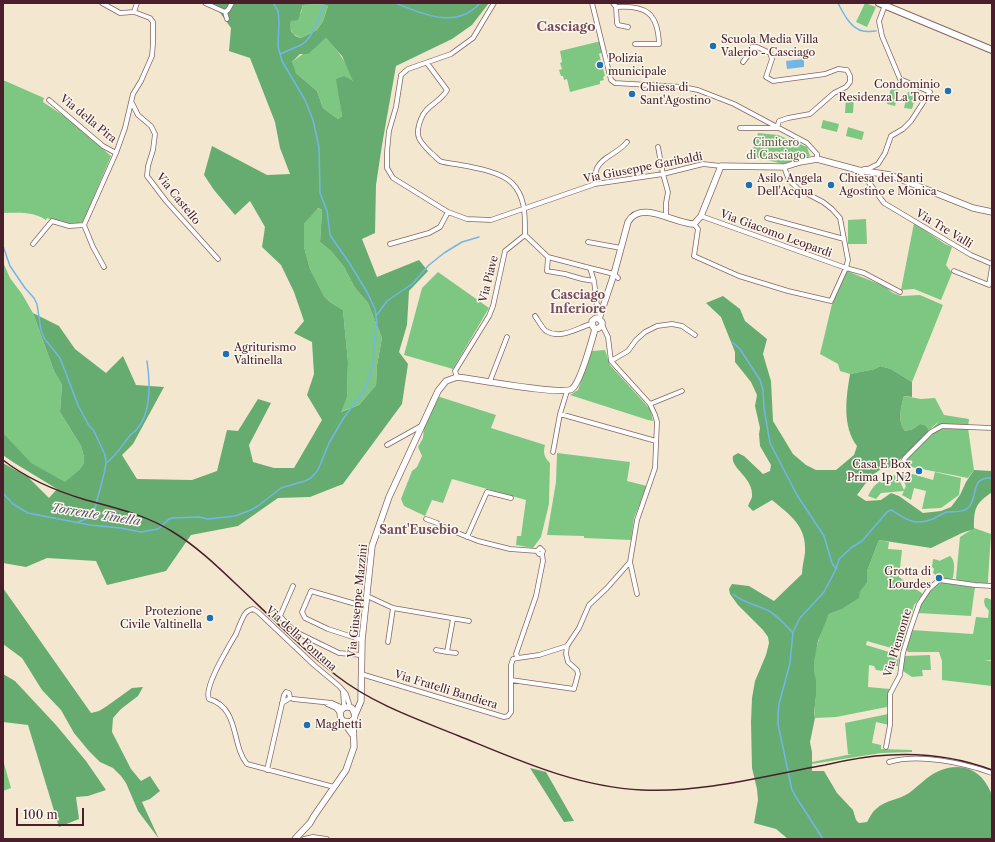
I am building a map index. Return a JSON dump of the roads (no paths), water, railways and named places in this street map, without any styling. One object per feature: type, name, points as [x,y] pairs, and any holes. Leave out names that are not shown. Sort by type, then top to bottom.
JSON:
[{"type":"main road","points":[[884,4],[895,10],[992,50]]},
{"type":"street","points":[[102,3],[120,13],[134,12],[150,18],[152,20],[153,43],[152,56],[141,81],[133,94],[125,128],[116,153],[84,225],[104,268]]},
{"type":"street","points":[[134,12],[137,3]]},
{"type":"street","points":[[205,3],[225,12],[227,19]]},
{"type":"street","points":[[225,12],[232,3]]},
{"type":"street","points":[[494,3],[473,38],[451,54],[427,63],[447,90],[444,96],[432,105],[421,118],[418,133],[419,141],[440,161],[502,176],[512,184],[518,192],[524,208],[525,235],[548,256],[616,276]]},
{"type":"street","points":[[592,3],[611,80],[615,83],[698,90],[734,104],[776,128],[807,142],[817,154],[817,159]]},
{"type":"street","points":[[858,170],[868,169],[878,164],[891,136],[903,129],[911,121],[930,92],[900,79],[892,62],[880,28],[879,21],[884,4]]},
{"type":"street","points":[[628,27],[618,25],[615,5],[642,8],[650,13],[654,20],[659,35],[659,44],[635,44]]},
{"type":"street","points":[[743,62],[752,47],[757,47],[770,53],[772,59],[766,77],[772,81],[826,74],[838,69],[847,70],[850,76],[850,82],[846,87],[834,93],[810,114],[788,118],[779,122],[776,128]]},
{"type":"street","name":"Via Giuseppe Garibaldi","points":[[427,63],[408,69],[401,75],[396,107],[389,131],[387,152],[388,168],[393,178],[448,212],[467,219],[491,220],[595,184],[663,174],[703,164],[721,166]]},
{"type":"street","name":"Via della Pira","points":[[49,100],[104,146],[116,153]]},
{"type":"street","name":"Via Castello","points":[[131,103],[138,115],[151,126],[155,134],[147,176],[166,201],[218,259]]},
{"type":"street","points":[[740,128],[776,128]]},
{"type":"street","points":[[595,184],[597,168],[604,160],[623,148],[627,142]]},
{"type":"street","points":[[658,147],[668,192],[666,217]]},
{"type":"street","points":[[694,224],[701,216],[721,166],[784,167],[817,159],[858,170],[890,175],[973,208],[992,212]]},
{"type":"street","points":[[637,594],[630,562],[637,520],[655,468],[657,422],[650,404],[612,361],[608,337],[602,322],[599,319],[602,308],[616,276],[628,222],[631,216],[647,211],[686,224],[694,224],[698,228],[694,256],[739,276],[788,291],[831,301],[846,268],[848,260],[840,218],[823,202],[798,189],[789,180],[784,167]]},
{"type":"street","name":"Via Tre Valli","points":[[858,170],[884,203],[971,255],[992,264]]},
{"type":"street","points":[[390,244],[429,233],[440,227],[448,212]]},
{"type":"street","name":"Via Giacomo Leopardi","points":[[701,216],[846,268],[864,273],[900,292]]},
{"type":"street","points":[[767,218],[844,239]]},
{"type":"street","points":[[33,244],[52,221],[69,226],[84,225]]},
{"type":"street","name":"Via Piave","points":[[457,377],[455,371],[489,316],[493,306],[505,251],[525,235]]},
{"type":"street","points":[[588,242],[621,248]]},
{"type":"street","points":[[548,256],[547,271],[565,274],[582,280],[594,281]]},
{"type":"street","points":[[590,268],[594,281],[597,305],[602,308]]},
{"type":"street","points":[[954,271],[989,285],[992,268]]},
{"type":"street","points":[[535,316],[546,330],[556,334],[566,334],[593,326],[599,328],[602,325]]},
{"type":"street","points":[[457,377],[541,390],[567,391],[573,388],[578,379],[594,319],[599,319]]},
{"type":"street","points":[[612,361],[628,351],[636,340],[645,332],[657,326],[672,324],[682,326],[695,335]]},
{"type":"street","points":[[490,381],[507,338]]},
{"type":"street","name":"Via Giuseppe Mazzini","points":[[361,695],[362,640],[372,546],[389,497],[397,483],[421,426],[438,391],[446,381],[457,377]]},
{"type":"street","points":[[553,452],[560,414],[567,391]]},
{"type":"street","points":[[650,404],[682,391]]},
{"type":"street","points":[[560,414],[656,441]]},
{"type":"street","points":[[387,445],[421,426]]},
{"type":"street","points":[[901,465],[905,458],[931,432],[942,426],[992,428]]},
{"type":"street","points":[[467,537],[487,492],[511,498]]},
{"type":"street","points":[[426,519],[467,537],[510,549],[537,551],[538,549],[542,548],[543,562],[536,596],[517,656],[539,655],[567,646]]},
{"type":"street","points":[[511,680],[574,689],[578,674],[577,670],[568,662],[566,654],[567,646],[579,628],[589,605],[607,588],[630,562]]},
{"type":"street","name":"Via Piemonte","points":[[886,746],[890,725],[890,694],[900,675],[903,653],[918,604],[929,589],[939,580],[992,586]]},
{"type":"street","points":[[293,586],[280,616],[289,626],[300,634],[339,653],[361,655]]},
{"type":"street","points":[[362,640],[328,629],[305,618],[302,612],[311,591],[366,607]]},
{"type":"street","points":[[367,596],[393,608],[469,621]]},
{"type":"street","points":[[388,642],[393,608]]},
{"type":"street","name":"Via della Fontana","points":[[334,787],[248,764],[243,758],[239,749],[234,726],[228,715],[223,708],[209,700],[207,696],[216,671],[237,632],[244,615],[248,610],[253,609],[258,612],[314,665],[337,683],[343,691],[345,709]]},
{"type":"street","points":[[447,652],[453,619]]},
{"type":"street","points":[[436,650],[456,653]]},
{"type":"street","name":"Via Fratelli Bandiera","points":[[361,674],[504,717],[508,716],[510,712],[512,661],[517,656]]},
{"type":"street","points":[[353,736],[341,718],[345,709],[355,705],[361,695]]},
{"type":"street","points":[[343,721],[347,722],[354,717],[360,704],[361,695]]},
{"type":"street","points":[[293,699],[332,703],[345,709],[354,710],[353,752],[346,770],[310,823],[297,839]]},
{"type":"street","points":[[267,770],[282,703]]},
{"type":"street","points":[[889,762],[908,759],[934,760],[967,765],[992,773]]},
{"type":"street","points":[[304,839],[313,837],[327,839]]},
{"type":"water","points":[[804,59],[804,67],[787,69],[786,61]]},
{"type":"waterway","name":"Torrente Tinella","points":[[3,493],[13,504],[28,513],[90,525],[141,532],[158,529],[172,518],[199,517],[208,519],[235,516],[258,506],[281,488],[311,478],[318,470],[329,443],[343,419],[365,389],[373,366],[377,323],[375,309],[367,292],[350,264],[330,235],[327,211],[320,193],[319,147],[313,120],[305,100],[282,61],[278,46],[278,11],[273,3]]},
{"type":"waterway","points":[[280,54],[301,45],[309,38],[316,26],[324,3]]},
{"type":"waterway","points":[[395,3],[428,15],[450,18],[461,16],[471,11],[480,3]]},
{"type":"waterway","points":[[838,3],[851,24],[859,30],[876,31]]},
{"type":"waterway","points":[[376,316],[387,301],[412,284],[429,265],[444,253],[462,242],[479,237]]},
{"type":"waterway","points":[[3,246],[10,266],[37,304],[41,330],[44,338],[60,358],[78,405],[88,424],[94,431],[105,455],[106,463],[104,474],[95,508],[86,519],[78,522]]},
{"type":"waterway","points":[[732,342],[740,349],[760,380],[763,390],[764,408],[770,443],[797,495],[824,536],[832,563],[836,569]]},
{"type":"waterway","points":[[106,463],[116,454],[142,422],[148,406],[149,396],[147,361]]},
{"type":"waterway","points":[[823,839],[792,790],[778,724],[779,704],[790,663],[793,632],[800,618],[824,592],[836,569],[839,559],[851,548],[862,541],[887,512],[891,510],[911,521],[919,522],[930,520],[947,512],[964,511],[971,504],[977,484],[980,480],[992,478]]},
{"type":"waterway","points":[[733,594],[742,600],[772,613],[792,632]]},
{"type":"railway","points":[[3,460],[32,479],[86,500],[120,509],[142,517],[163,526],[181,537],[213,563],[311,654],[337,676],[365,695],[411,717],[548,771],[594,784],[618,788],[665,790],[688,789],[734,783],[849,760],[890,755],[942,757],[967,762],[992,770]]},
{"type":"place","name":"Scuola Media Villa Valerio - Casciago","points":[[713,46]]},
{"type":"place","name":"Polizia municipale","points":[[600,65]]},
{"type":"place","name":"Condominio Residenza La Torre","points":[[948,91]]},
{"type":"place","name":"Chiesa di Sant'Agostino","points":[[632,94]]},
{"type":"place","name":"Asilo Angela Dell'Acqua","points":[[749,185]]},
{"type":"place","name":"Chiesa dei Santi Agostino e Monica","points":[[831,185]]},
{"type":"place","name":"Agriturismo Valtinella","points":[[226,354]]},
{"type":"place","name":"Casa E Box Prima 1p N2","points":[[919,471]]},
{"type":"place","name":"Grotta di Lourdes","points":[[939,578]]},
{"type":"place","name":"Protezione Civile Valtinella","points":[[210,618]]},
{"type":"place","name":"Maghetti","points":[[307,725]]},
{"type":"district","name":"Casciago","points":[[566,27]]},
{"type":"district","name":"Casciago Inferiore","points":[[578,303]]},
{"type":"district","name":"Sant'Eusebio","points":[[419,531]]},
{"type":"park label","name":"Cimitero di Casciago","points":[[776,149]]}]
